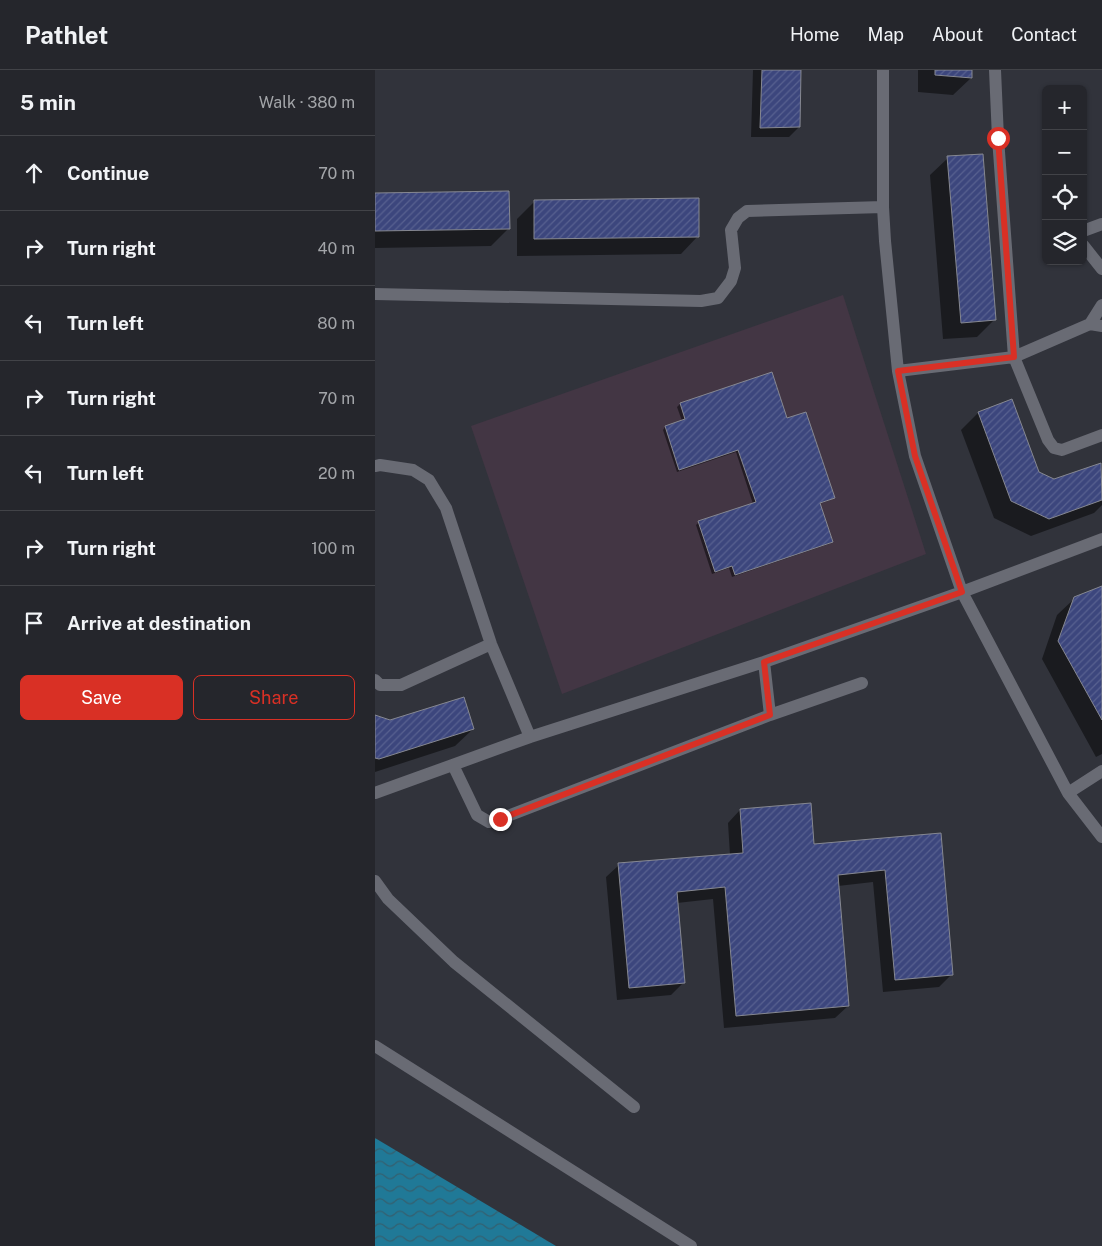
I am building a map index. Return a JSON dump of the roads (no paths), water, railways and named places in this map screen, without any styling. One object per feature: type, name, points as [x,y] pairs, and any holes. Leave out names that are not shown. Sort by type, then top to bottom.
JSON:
[{"type":"street","points":[[883,70],[883,207],[898,371],[915,456],[962,592],[1067,793],[1102,837]]},
{"type":"street","points":[[995,70],[1014,357],[1048,440],[1054,448],[1062,450],[1102,435]]},
{"type":"street","points":[[375,294],[701,301],[718,298],[731,281],[735,268],[731,230],[738,218],[747,211],[883,207]]},
{"type":"street","points":[[1087,230],[1102,224]]},
{"type":"street","points":[[1087,250],[1102,269]]},
{"type":"street","points":[[898,371],[1014,357],[1096,325],[1102,305]]},
{"type":"street","points":[[375,466],[380,465],[413,470],[429,480],[446,508],[491,644],[530,737]]},
{"type":"street","points":[[375,794],[530,737],[764,662],[962,592],[1102,538]]},
{"type":"street","points":[[375,680],[380,685],[401,685],[491,644]]},
{"type":"street","points":[[764,662],[770,715]]},
{"type":"street","points":[[453,765],[477,815],[489,822],[770,715],[861,683]]},
{"type":"street","points":[[1067,793],[1102,771]]},
{"type":"street","points":[[375,881],[388,899],[454,962],[633,1107]]},
{"type":"street","points":[[375,1046],[691,1246]]},
{"type":"water","points":[[375,1138],[556,1246],[375,1246]]}]
